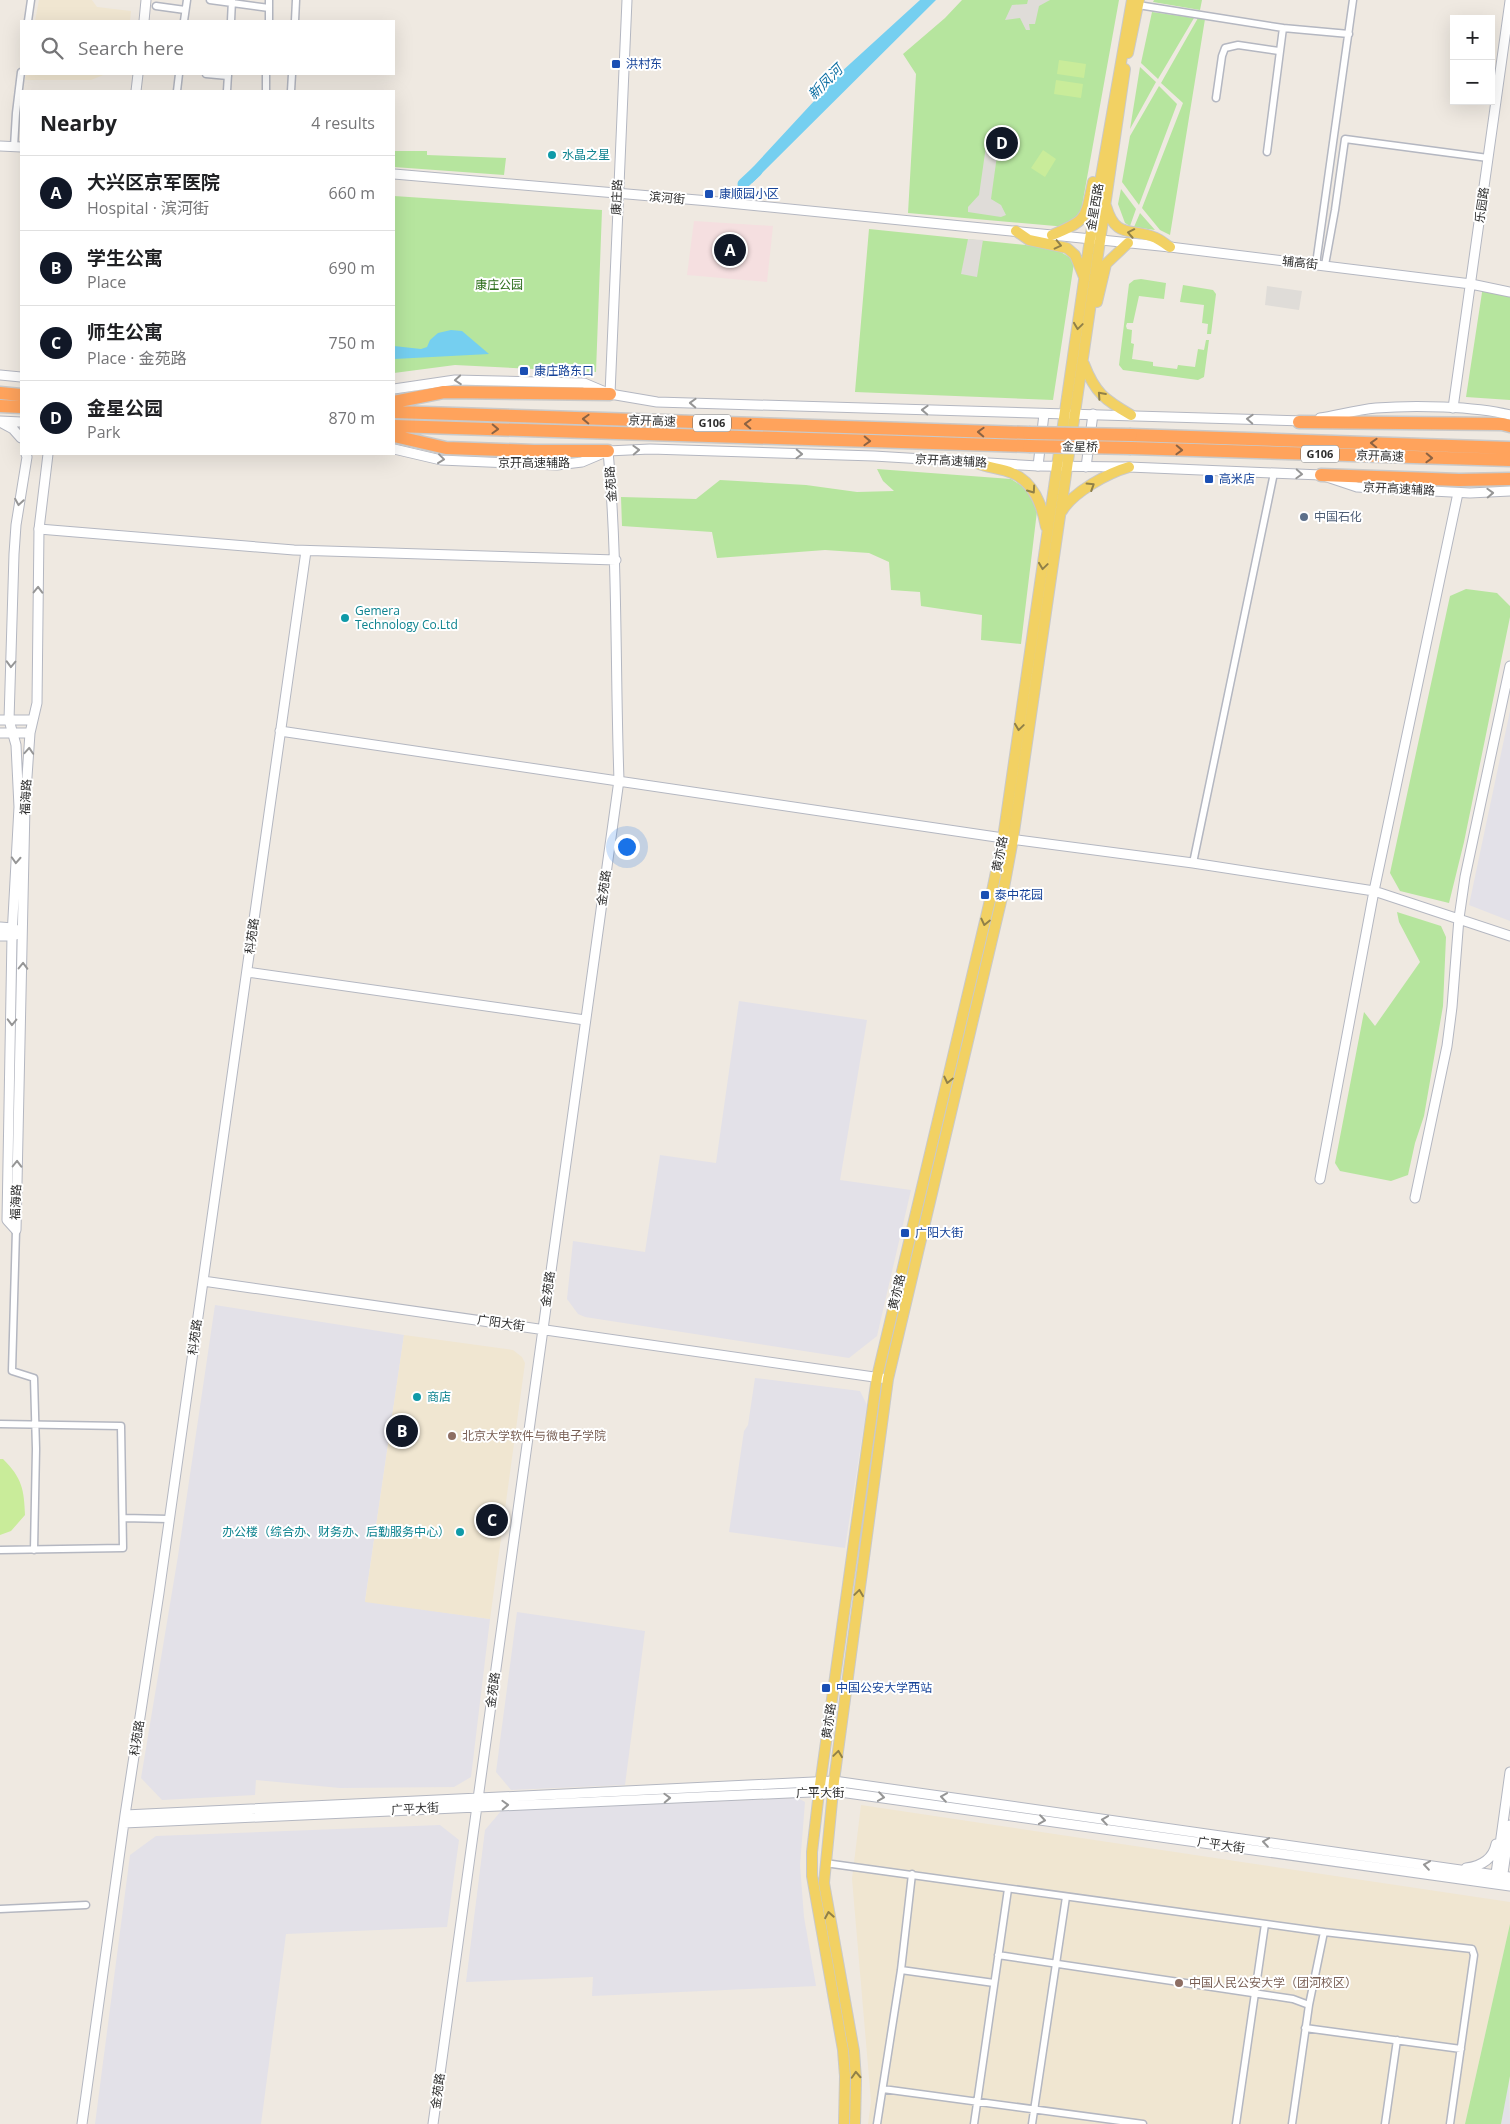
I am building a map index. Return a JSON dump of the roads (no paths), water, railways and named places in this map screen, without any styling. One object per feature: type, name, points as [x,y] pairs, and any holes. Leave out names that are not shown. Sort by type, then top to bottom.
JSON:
[{"type":"highway","points":[[395,402],[444,392],[610,394]]},
{"type":"highway","points":[[0,393],[20,395]]},
{"type":"highway","points":[[0,406],[20,408]]},
{"type":"highway","name":"京开高速","points":[[395,412],[1029,440]]},
{"type":"highway","points":[[1299,422],[1502,424],[1510,426]]},
{"type":"highway","name":"京开高速","points":[[395,426],[1029,440]]},
{"type":"highway","name":"京开高速","points":[[1131,435],[1510,448]]},
{"type":"highway","name":"金星桥","points":[[1029,440],[1131,435]]},
{"type":"highway","points":[[395,436],[446,448],[608,451]]},
{"type":"highway","name":"金星桥","points":[[1029,440],[1130,448]]},
{"type":"highway","name":"京开高速","points":[[1130,448],[1510,460]]},
{"type":"highway","points":[[1321,475],[1459,480],[1510,478]]},
{"type":"main road","name":"金星西路","points":[[1070,414],[1083,363],[1090,314],[1102,164],[1136,2]]},
{"type":"main road","name":"金星西路","points":[[1070,414],[1084,278],[1105,204],[1136,2]]},
{"type":"main road","points":[[1052,235],[1081,222],[1086,214],[1094,177],[1102,164]]},
{"type":"main road","points":[[1105,204],[1109,218],[1123,232],[1156,238],[1170,247]]},
{"type":"main road","points":[[1016,231],[1029,240],[1067,248],[1075,256],[1084,278]]},
{"type":"main road","points":[[1090,314],[1100,298],[1106,264],[1128,243]]},
{"type":"main road","points":[[1083,363],[1090,382],[1098,393],[1107,402],[1131,414]]},
{"type":"main road","points":[[1063,466],[1070,414]]},
{"type":"main road","points":[[974,462],[985,468],[1011,472],[1028,483],[1040,502],[1048,535]]},
{"type":"main road","name":"黄亦路","points":[[844,2124],[845,2076],[843,2050],[812,1876],[812,1852],[819,1792],[877,1377],[992,896],[1008,839],[1061,514],[1063,466]]},
{"type":"main road","name":"黄亦路","points":[[855,2124],[856,2080],[854,2051],[824,1883],[833,1786],[888,1379],[1003,893],[1008,839],[1048,535],[1063,466]]},
{"type":"main road","points":[[1061,514],[1067,503],[1078,494],[1115,471],[1129,467]]},
{"type":"street","points":[[28,20],[31,0]]},
{"type":"street","points":[[144,20],[146,0]]},
{"type":"street","points":[[184,20],[188,0]]},
{"type":"street","points":[[210,0],[269,8]]},
{"type":"street","points":[[269,20],[270,0]]},
{"type":"street","points":[[294,20],[296,0]]},
{"type":"street","name":"康庄路","points":[[610,394],[617,193],[627,0]]},
{"type":"street","points":[[1321,265],[1353,0]]},
{"type":"street","name":"乐园路","points":[[1453,408],[1510,1]]},
{"type":"street","points":[[231,20],[232,2]]},
{"type":"street","points":[[1136,2],[1283,28],[1349,34]]},
{"type":"street","points":[[156,6],[186,10]]},
{"type":"street","points":[[1266,152],[1283,28]]},
{"type":"street","points":[[1216,98],[1222,56],[1225,48],[1238,45],[1279,51]]},
{"type":"street","points":[[0,146],[18,147],[16,113],[21,75]]},
{"type":"street","points":[[136,90],[138,75]]},
{"type":"street","points":[[177,90],[179,75]]},
{"type":"street","points":[[228,75],[228,90]]},
{"type":"street","points":[[266,75],[266,90]]},
{"type":"street","points":[[291,90],[292,75]]},
{"type":"street","points":[[1321,265],[1335,210],[1345,139],[1488,158]]},
{"type":"street","name":"滨河街","points":[[395,174],[617,193],[1095,240]]},
{"type":"street","name":"辅高街","points":[[1095,240],[1321,265],[1470,284],[1510,292]]},
{"type":"street","points":[[0,375],[20,377]]},
{"type":"street","points":[[395,389],[455,380],[584,383],[610,394],[657,402],[1044,414],[1131,414],[1299,422],[1374,408],[1453,408],[1510,415]]},
{"type":"street","points":[[1038,466],[1044,414]]},
{"type":"street","points":[[1086,467],[1093,414]]},
{"type":"street","points":[[0,421],[20,422]]},
{"type":"street","points":[[0,421],[13,429],[20,437]]},
{"type":"street","name":"京开高速辅路","points":[[395,450],[441,460],[557,465],[582,462],[608,451],[650,449],[874,456],[1038,466],[1129,467],[1321,475],[1357,487],[1458,493],[1510,491]]},
{"type":"street","name":"金苑路","points":[[433,2124],[618,780],[616,560],[608,451]]},
{"type":"street","name":"福海路","points":[[16,1230],[7,1220],[13,932],[18,806],[16,745],[12,733],[4,720],[16,525],[26,455]]},
{"type":"street","name":"福海路","points":[[16,1230],[24,933],[25,806],[30,733],[37,703],[39,530],[48,455]]},
{"type":"street","points":[[1193,863],[1274,473]]},
{"type":"street","points":[[1320,1179],[1374,891],[1458,493]]},
{"type":"street","points":[[39,530],[306,550],[616,560]]},
{"type":"street","name":"科苑路","points":[[82,2124],[306,550]]},
{"type":"street","points":[[1415,1198],[1447,1046],[1459,918],[1465,877],[1510,666]]},
{"type":"street","points":[[4,720],[34,720]]},
{"type":"street","points":[[280,731],[1008,839],[1193,863],[1374,891],[1510,936]]},
{"type":"street","points":[[0,733],[30,733]]},
{"type":"street","points":[[0,927],[13,932],[24,933]]},
{"type":"street","points":[[0,936],[13,932]]},
{"type":"street","points":[[247,972],[586,1020]]},
{"type":"street","points":[[16,1230],[12,1371],[34,1378],[34,1550]]},
{"type":"street","name":"广阳大街","points":[[203,1281],[888,1379]]},
{"type":"street","points":[[0,1424],[121,1426],[123,1518],[123,1548],[0,1550]]},
{"type":"street","points":[[123,1518],[169,1519]]},
{"type":"street","points":[[1503,1880],[1504,1813],[1510,1772]]},
{"type":"street","name":"广平大街","points":[[124,1819],[478,1802],[821,1781],[833,1786],[1503,1880]]},
{"type":"street","name":"广平大街","points":[[478,1802],[819,1792],[833,1786],[1454,1869],[1503,1880]]},
{"type":"street","points":[[1454,1869],[1474,1867],[1491,1858],[1495,1851],[1498,1831],[1504,1813]]},
{"type":"street","points":[[1503,1880],[1510,1825]]},
{"type":"street","points":[[1509,1835],[1510,1846]]},
{"type":"street","points":[[825,1863],[1324,1932],[1472,1949],[1474,1955],[1450,2124]]},
{"type":"street","points":[[877,2124],[901,1970],[912,1874]]},
{"type":"street","points":[[974,2124],[1008,1889]]},
{"type":"street","points":[[1032,2124],[1066,1897]]},
{"type":"street","points":[[0,1909],[86,1905]]},
{"type":"street","points":[[1236,2124],[1265,1924]]},
{"type":"street","points":[[1292,2124],[1305,2028],[1324,1932]]},
{"type":"street","points":[[998,1955],[1293,1999],[1309,2005]]},
{"type":"street","points":[[901,1970],[994,1982]]},
{"type":"street","points":[[1305,2028],[1461,2049]]},
{"type":"street","points":[[1385,2124],[1397,2040]]},
{"type":"street","points":[[883,2089],[1143,2124]]},
{"type":"water","points":[[920,0],[936,0],[752,183],[742,179],[840,73]]},
{"type":"water","points":[[451,330],[462,331],[489,354],[395,359],[395,346],[421,349],[427,347],[430,340],[438,333]]},
{"type":"waterway","name":"新凤河","points":[[743,184],[757,171]]},
{"type":"place","name":"洪村东","points":[[616,64]]},
{"type":"place","name":"金星公园","points":[[1002,143]]},
{"type":"place","name":"水晶之星","points":[[552,155]]},
{"type":"place","name":"康顺园小区","points":[[709,194]]},
{"type":"place","name":"大兴区京军医院","points":[[730,250]]},
{"type":"place","name":"康庄路东口","points":[[524,371]]},
{"type":"place","name":"高米店","points":[[1209,479]]},
{"type":"place","name":"中国石化","points":[[1304,517]]},
{"type":"place","name":"Gemera Technology Co.Ltd","points":[[345,618]]},
{"type":"place","name":"泰中花园","points":[[985,895]]},
{"type":"place","name":"广阳大街","points":[[905,1233]]},
{"type":"place","name":"商店","points":[[417,1397]]},
{"type":"place","name":"学生公寓","points":[[402,1431]]},
{"type":"place","name":"北京大学软件与微电子学院","points":[[452,1436]]},
{"type":"place","name":"师生公寓","points":[[492,1520]]},
{"type":"place","name":"办公楼（综合办、财务办、后勤服务中心）","points":[[460,1532]]},
{"type":"place","name":"中国公安大学西站","points":[[826,1688]]},
{"type":"place","name":"中国人民公安大学（团河校区）","points":[[1179,1983]]},
{"type":"park label","name":"康庄公园","points":[[499,285]]}]
